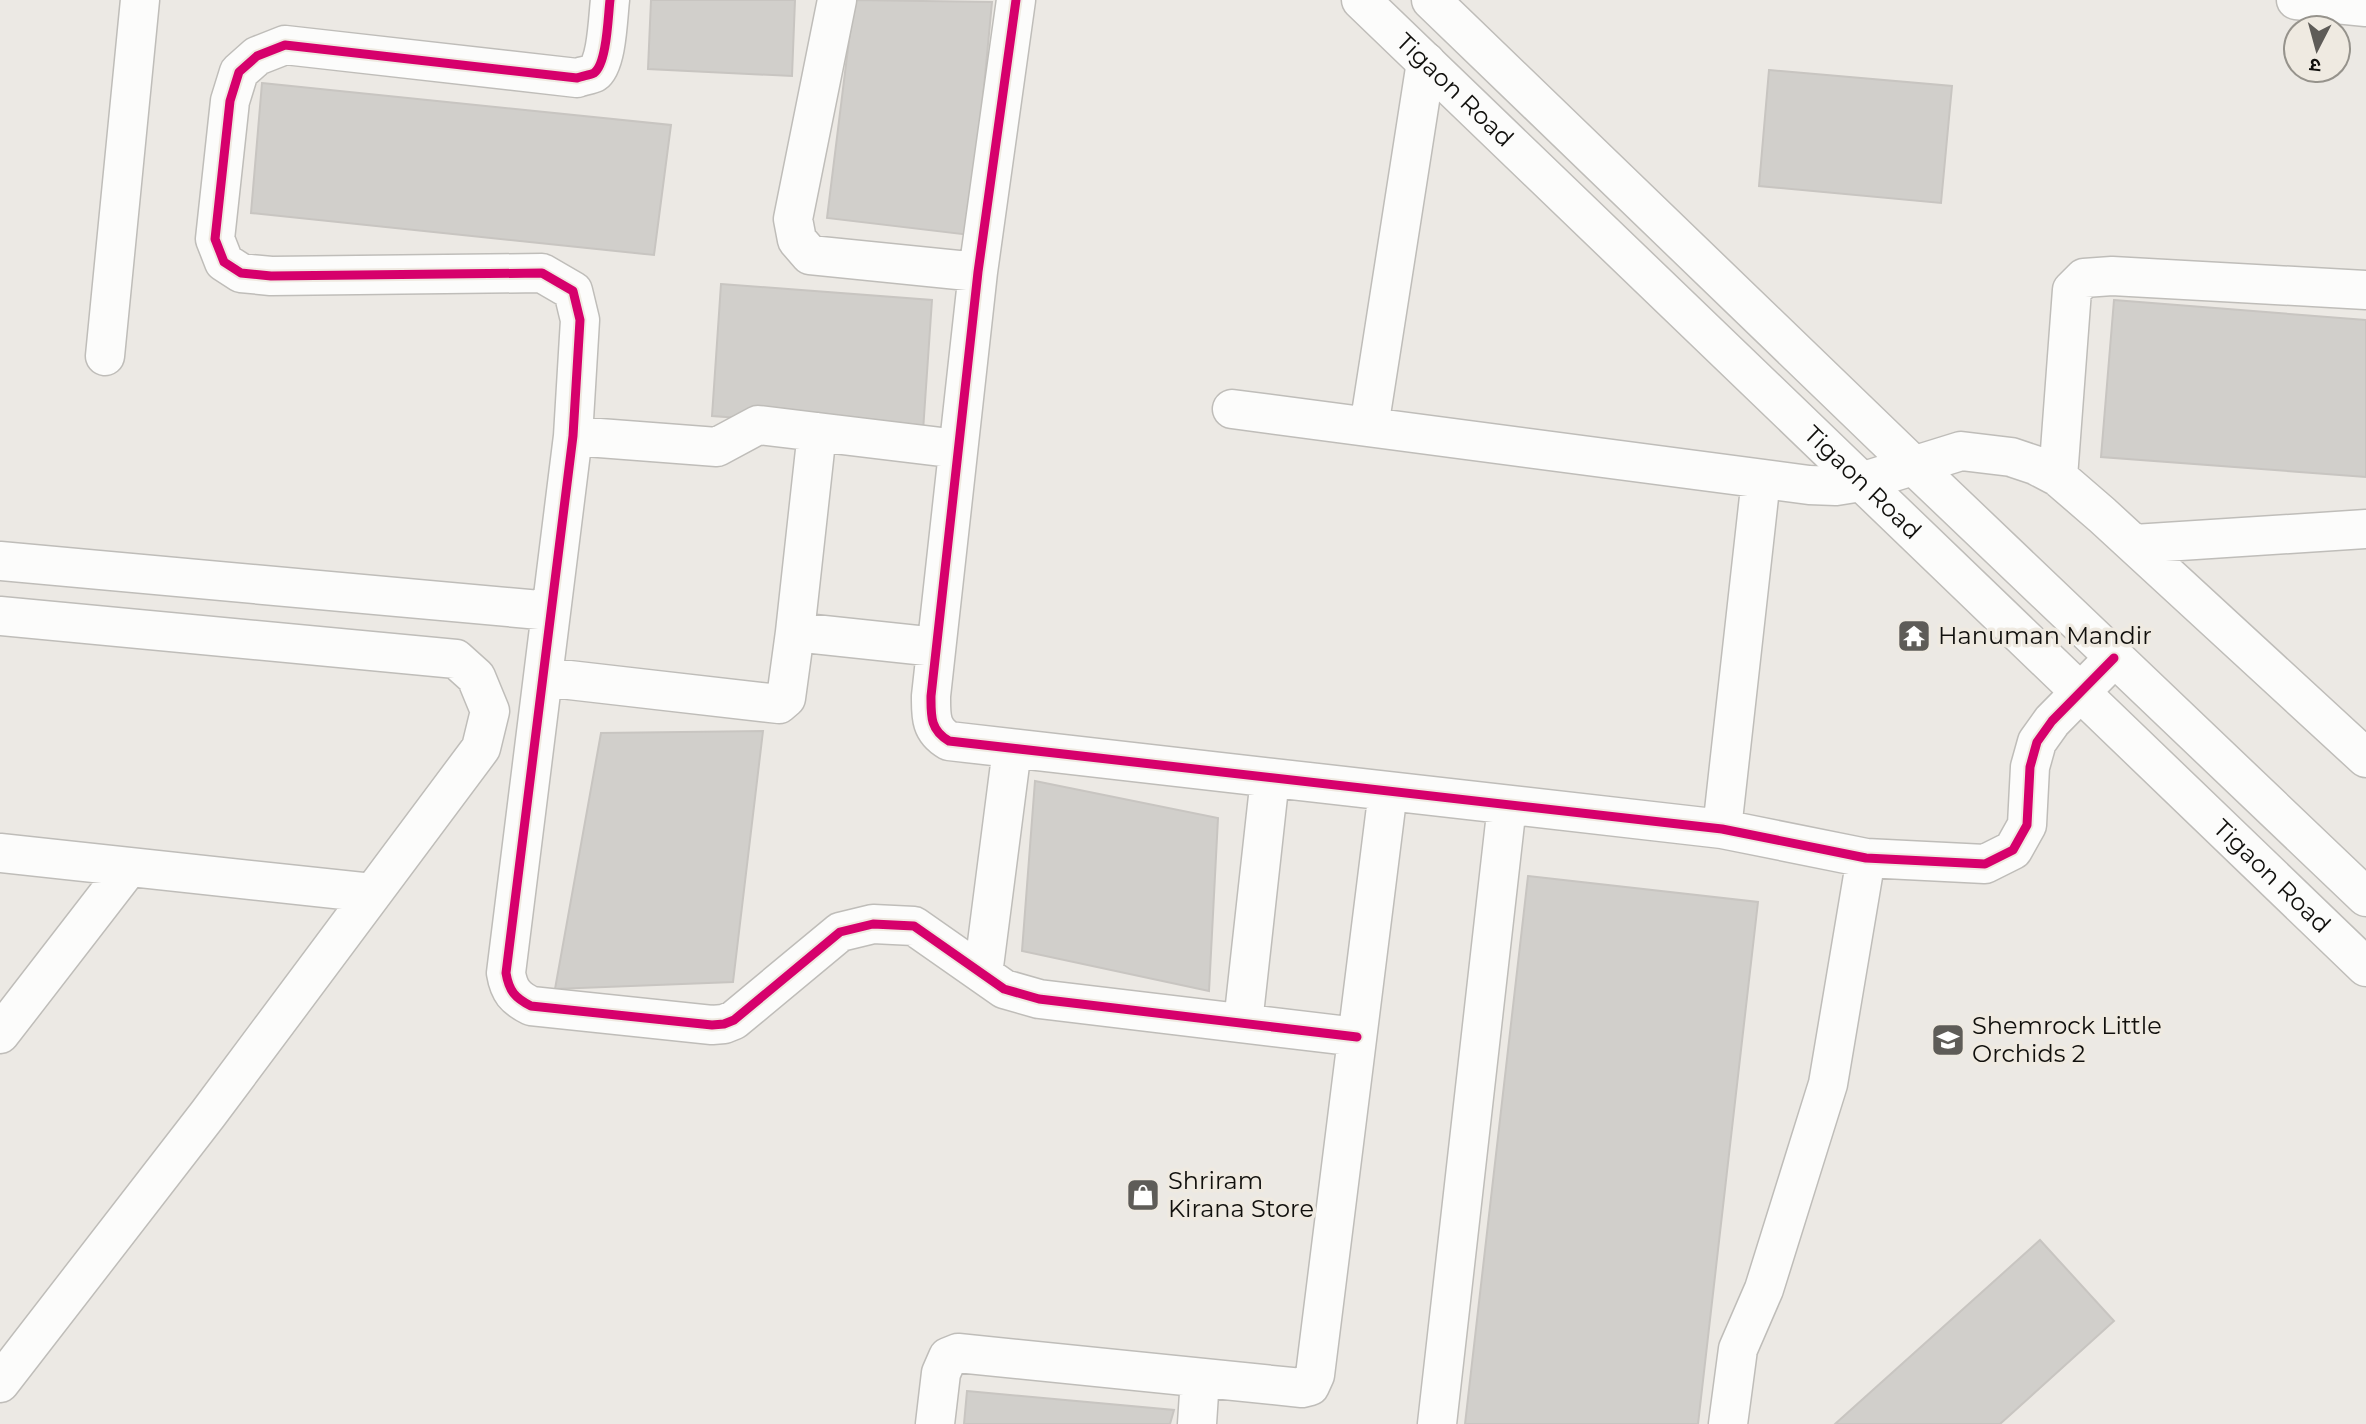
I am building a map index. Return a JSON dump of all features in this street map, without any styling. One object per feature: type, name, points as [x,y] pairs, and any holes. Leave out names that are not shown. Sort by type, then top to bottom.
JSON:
[{"type":"street","points":[[105,356],[140,0]]},
{"type":"street","points":[[610,0],[600,67],[593,73],[577,78],[285,45],[257,56],[239,72],[230,101],[215,239],[224,262],[241,273],[271,276],[542,274],[573,291],[580,320],[573,436],[506,973],[509,988],[518,999],[531,1006],[712,1025],[724,1024],[734,1020],[841,932],[873,924],[914,926],[1004,989],[1039,999],[1357,1037]]},
{"type":"street","points":[[837,0],[793,219],[797,240],[810,255],[978,272]]},
{"type":"street","points":[[1016,0],[978,272],[936,647],[931,718],[938,735],[949,741],[1012,749],[1722,829],[1866,858],[1985,864],[2014,850],[2027,825],[2030,767],[2037,742],[2052,721],[2114,657]]},
{"type":"street","name":"Tigaon Road","points":[[1361,0],[2366,967]]},
{"type":"street","name":"Tigaon Road","points":[[1431,0],[1913,466],[2366,897]]},
{"type":"street","points":[[2296,0],[2366,7]]},
{"type":"street","points":[[1369,428],[1426,62]]},
{"type":"street","points":[[2057,477],[2072,290],[2084,278],[2112,276],[2366,290]]},
{"type":"street","points":[[1232,409],[1823,486],[1861,482],[1961,451],[2011,457],[2035,465],[2057,477],[2365,756]]},
{"type":"street","points":[[573,436],[717,447],[758,425],[958,449]]},
{"type":"street","points":[[543,677],[779,704],[786,698],[817,432]]},
{"type":"street","points":[[1722,829],[1761,479]]},
{"type":"street","points":[[2134,544],[2366,528]]},
{"type":"street","points":[[0,561],[551,611]]},
{"type":"street","points":[[0,616],[456,659],[476,677],[489,711],[481,748],[208,1114],[0,1383]]},
{"type":"street","points":[[795,632],[936,647]]},
{"type":"street","points":[[983,974],[1012,749]]},
{"type":"street","points":[[1243,1023],[1270,778]]},
{"type":"street","points":[[935,1424],[941,1373],[948,1357],[958,1353],[1302,1388],[1310,1386],[1315,1375],[1388,791]]},
{"type":"street","points":[[1437,1424],[1507,805]]},
{"type":"street","points":[[0,853],[372,893]]},
{"type":"street","points":[[1728,1424],[1738,1349],[1764,1289],[1828,1084],[1866,858]]},
{"type":"street","points":[[0,1034],[129,867]]},
{"type":"street","points":[[1196,1424],[1200,1378]]},
{"type":"building","points":[[651,0],[795,0],[792,76],[648,69]]},
{"type":"building","points":[[854,0],[992,2],[970,235],[827,218]]},
{"type":"building","points":[[1769,70],[1952,86],[1941,203],[1759,186]]},
{"type":"building","points":[[262,83],[671,125],[654,255],[251,213]]},
{"type":"building","points":[[721,284],[932,300],[923,431],[712,416]]},
{"type":"building","points":[[2114,300],[2366,320],[2366,477],[2101,457]]},
{"type":"building","points":[[763,731],[733,982],[555,989],[601,733]]},
{"type":"building","points":[[1035,781],[1218,818],[1209,991],[1022,951]]},
{"type":"building","points":[[1528,876],[1758,902],[1698,1424],[1465,1424]]},
{"type":"building","points":[[2040,1240],[2114,1321],[2000,1424],[1835,1424]]},
{"type":"building","points":[[967,1391],[1174,1410],[1170,1424],[964,1424]]},
{"type":"cycle path","points":[[610,0],[602,60],[594,73],[577,78],[285,45],[257,56],[239,72],[230,101],[215,239],[224,262],[241,273],[271,276],[542,273],[573,291],[580,320],[573,436],[506,973],[514,993],[531,1006],[712,1025],[724,1024],[734,1020],[840,932],[873,924],[914,926],[1004,989],[1039,999],[1357,1037]]},
{"type":"cycle path","points":[[1016,0],[978,272],[931,696],[935,727],[949,741],[1722,829],[1866,858],[1985,864],[2013,850],[2027,825],[2030,767],[2037,742],[2052,721],[2114,658]]},
{"type":"place","name":"Hanuman Mandir","points":[[1914,636]]},
{"type":"place","name":"Shemrock Little Orchids 2","points":[[1948,1040]]},
{"type":"place","name":"Shriram Kirana Store","points":[[1143,1195]]}]
